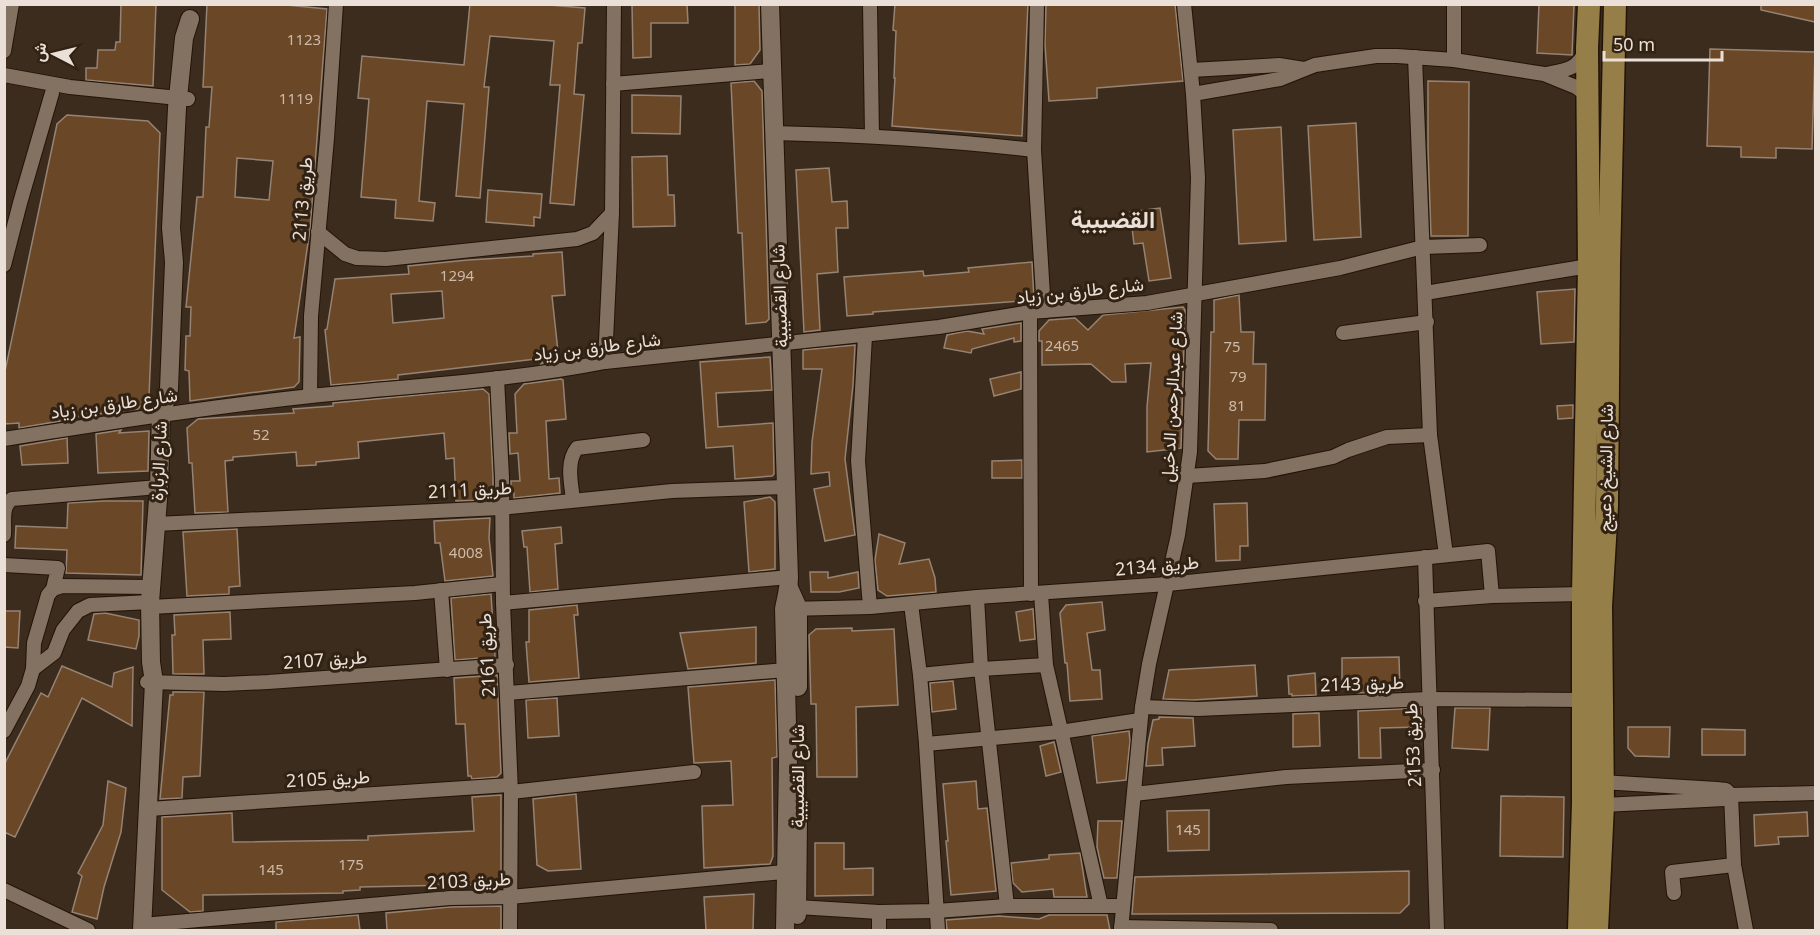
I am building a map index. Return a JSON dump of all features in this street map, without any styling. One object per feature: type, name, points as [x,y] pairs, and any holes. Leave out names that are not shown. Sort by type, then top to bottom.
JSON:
[{"type":"main road","name":"شارع الشيخ دعيج","points":[[1579,930],[1592,795],[1607,506],[1599,264],[1588,102],[1589,4]]},
{"type":"main road","name":"شارع الشيخ دعيج","points":[[1597,930],[1592,795],[1583,700],[1583,594],[1599,264],[1615,4]]},
{"type":"street","points":[[4,10],[5,4]]},
{"type":"street","points":[[4,51],[12,4]]},
{"type":"street","name":"طريق 2113","points":[[310,396],[311,316],[336,4]]},
{"type":"street","points":[[605,362],[612,213],[614,4]]},
{"type":"street","name":"شارع القضيبية","points":[[770,4],[791,609],[792,871],[791,907],[785,930]]},
{"type":"street","points":[[870,4],[872,136]]},
{"type":"street","points":[[1037,4],[1034,150],[1037,312],[1036,594],[1046,665],[1101,906]]},
{"type":"street","name":"شارع عبدالرحمن الدخيل","points":[[1121,928],[1121,906],[1141,714],[1149,664],[1179,535],[1187,476],[1198,178],[1184,4]]},
{"type":"street","points":[[1454,4],[1454,60]]},
{"type":"street","name":"شارع الزبارة","points":[[138,928],[151,662],[150,599],[159,487],[161,415],[170,389],[174,262],[183,226],[182,104],[194,45],[190,12]]},
{"type":"street","points":[[1544,74],[1574,66],[1581,61],[1587,48]]},
{"type":"street","points":[[1193,94],[1280,80],[1315,64],[1376,56],[1454,60],[1544,74],[1576,87],[1583,92],[1588,102]]},
{"type":"street","points":[[1415,57],[1430,435],[1446,555]]},
{"type":"street","points":[[1191,70],[1279,65],[1304,69]]},
{"type":"street","points":[[613,84],[771,71]]},
{"type":"street","points":[[4,75],[182,104]]},
{"type":"street","points":[[4,85],[52,93],[182,104]]},
{"type":"street","points":[[4,265],[52,93]]},
{"type":"street","points":[[774,133],[951,141],[1034,150]]},
{"type":"street","points":[[318,232],[345,254],[351,256],[371,259],[400,258],[577,239],[593,233],[612,213]]},
{"type":"street","name":"شارع طارق بن زياد","points":[[4,439],[161,415],[310,396],[497,378],[567,370],[605,362],[865,336],[1037,312],[1147,303],[1340,268],[1423,247],[1480,245]]},
{"type":"street","points":[[1425,293],[1599,264]]},
{"type":"street","points":[[1343,333],[1427,322]]},
{"type":"street","points":[[865,336],[858,461],[870,607]]},
{"type":"street","name":"طريق 2161","points":[[497,378],[502,584],[511,788],[510,930]]},
{"type":"street","points":[[1187,476],[1265,471],[1333,457],[1387,437],[1430,435]]},
{"type":"street","points":[[573,499],[570,472],[572,456],[577,448],[643,440]]},
{"type":"street","points":[[4,535],[5,507],[12,499],[159,487]]},
{"type":"street","name":"طريق 2111","points":[[155,524],[501,508],[573,499],[672,491],[786,487]]},
{"type":"street","name":"طريق 2134","points":[[791,609],[870,607],[1168,584],[1488,551],[1492,596]]},
{"type":"street","name":"طريق 2153","points":[[1425,557],[1437,930]]},
{"type":"street","points":[[4,565],[58,568],[34,643],[33,669],[28,686],[4,731]]},
{"type":"street","points":[[503,603],[789,583]]},
{"type":"street","points":[[33,669],[54,653],[63,630],[78,612],[90,605],[150,599],[441,590],[502,584]]},
{"type":"street","points":[[53,589],[78,585],[150,599]]},
{"type":"street","points":[[78,585],[90,605]]},
{"type":"street","points":[[441,590],[447,670]]},
{"type":"street","points":[[1425,601],[1492,596],[1583,594]]},
{"type":"street","points":[[977,597],[981,669],[1007,906]]},
{"type":"street","points":[[910,604],[920,675],[926,744],[938,930]]},
{"type":"street","name":"شارع القضيبية","points":[[791,609],[786,670],[792,871]]},
{"type":"street","name":"طريق 2107","points":[[149,682],[224,684],[507,665]]},
{"type":"street","points":[[920,675],[1046,665]]},
{"type":"street","points":[[507,693],[786,670]]},
{"type":"street","name":"طريق 2143","points":[[926,744],[1060,732],[1141,714],[1198,709],[1428,699],[1583,700]]},
{"type":"street","points":[[1134,794],[1286,777],[1432,770]]},
{"type":"street","name":"طريق 2105","points":[[144,810],[511,788],[694,772]]},
{"type":"street","points":[[1592,795],[1726,790],[1731,795],[1734,865],[1746,930]]},
{"type":"street","points":[[1592,795],[1725,799],[1731,795],[1815,793]]},
{"type":"street","points":[[1674,893],[1672,872],[1734,865]]},
{"type":"street","name":"طريق 2103","points":[[138,928],[450,898],[510,897],[792,871]]},
{"type":"street","points":[[4,891],[88,930]]},
{"type":"street","points":[[791,907],[879,912],[1007,906],[1121,906]]},
{"type":"street","name":"شارع القضيبية","points":[[791,907],[797,930]]},
{"type":"street","points":[[879,912],[879,930]]},
{"type":"street","points":[[1121,928],[1271,930]]},
{"type":"building","points":[[121,4],[156,4],[153,86],[86,80],[86,68],[97,68],[98,50],[115,50],[116,42],[120,42]]},
{"type":"building","points":[[207,4],[276,4],[327,9],[310,229],[294,338],[300,337],[299,382],[294,387],[190,401],[189,371],[185,370],[186,336],[190,336],[191,307],[186,307],[197,197],[203,197],[206,127],[209,127],[212,87],[203,87]],"holes":[[[237,158],[273,161],[269,200],[235,197]]]},
{"type":"building","points":[[470,4],[537,4],[585,8],[582,43],[578,43],[574,94],[584,95],[574,205],[550,203],[560,85],[550,85],[554,41],[490,36],[484,87],[489,87],[480,198],[456,196],[464,104],[427,101],[419,201],[435,203],[433,221],[395,218],[396,200],[361,197],[369,99],[358,98],[362,56],[464,65]]},
{"type":"building","points":[[632,4],[687,4],[688,23],[651,23],[651,57],[633,58]]},
{"type":"building","points":[[735,4],[759,4],[760,50],[750,64],[735,65]]},
{"type":"building","points":[[895,4],[1028,4],[1022,136],[892,126],[895,78],[896,31],[893,30]]},
{"type":"building","points":[[1046,4],[1175,4],[1183,81],[1097,88],[1097,98],[1049,101],[1045,45]]},
{"type":"building","points":[[1539,4],[1574,4],[1572,55],[1537,53]]},
{"type":"building","points":[[1761,4],[1815,4],[1815,22],[1761,10]]},
{"type":"building","points":[[1710,49],[1815,52],[1812,149],[1776,148],[1776,158],[1741,157],[1741,147],[1707,146]]},
{"type":"building","points":[[754,81],[762,91],[769,319],[766,322],[746,324],[742,233],[738,233],[731,83]]},
{"type":"building","points":[[1428,81],[1469,82],[1468,236],[1431,236]]},
{"type":"building","points":[[632,95],[681,96],[680,134],[632,133]]},
{"type":"building","points":[[67,115],[148,121],[160,133],[149,396],[138,409],[66,418],[66,420],[19,428],[19,423],[4,424],[4,376],[57,124]]},
{"type":"building","points":[[1356,123],[1361,237],[1314,240],[1308,126]]},
{"type":"building","points":[[1281,127],[1286,241],[1239,244],[1233,130]]},
{"type":"building","points":[[667,156],[668,195],[674,195],[675,226],[633,227],[632,157]]},
{"type":"building","points":[[829,168],[832,202],[847,201],[848,228],[836,228],[838,272],[817,274],[820,330],[804,332],[796,170]]},
{"type":"building","points":[[488,190],[542,194],[540,218],[534,217],[534,226],[486,222]]},
{"type":"building","points":[[1160,208],[1171,278],[1149,281],[1143,243],[1134,244],[1130,212]]},
{"type":"building","points":[[562,252],[565,295],[552,296],[559,361],[541,364],[545,358],[398,375],[398,379],[331,385],[325,330],[335,279],[409,274],[408,266],[533,256],[533,254]],"holes":[[[442,291],[444,318],[393,323],[391,294]]]},
{"type":"building","points":[[1032,262],[1034,300],[847,316],[844,277],[923,271],[924,276],[969,272],[968,268]]},
{"type":"building","points":[[1575,289],[1574,342],[1541,344],[1537,292]]},
{"type":"building","points":[[1239,295],[1241,332],[1254,332],[1253,364],[1266,364],[1265,420],[1239,420],[1238,459],[1216,459],[1208,451],[1214,300]]},
{"type":"building","points":[[1183,307],[1185,310],[1181,448],[1147,452],[1147,407],[1151,363],[1125,364],[1126,382],[1112,382],[1091,364],[1042,365],[1042,341],[1039,341],[1039,331],[1049,320],[1075,318],[1088,330],[1103,315]]},
{"type":"building","points":[[1021,323],[1021,341],[1014,342],[1014,338],[972,349],[971,353],[944,348],[947,335],[967,331],[984,334],[982,329]]},
{"type":"building","points":[[855,345],[845,459],[855,535],[825,541],[814,489],[830,486],[829,472],[811,474],[812,442],[822,369],[803,369],[803,350]]},
{"type":"building","points":[[770,357],[772,390],[716,393],[718,427],[773,423],[774,474],[735,479],[733,446],[706,448],[700,362]]},
{"type":"building","points":[[1021,372],[1021,389],[994,396],[990,379]]},
{"type":"building","points":[[563,380],[566,419],[546,421],[549,479],[559,478],[560,493],[514,498],[514,493],[511,494],[511,481],[520,481],[518,453],[510,454],[509,433],[517,433],[515,394],[524,384]]},
{"type":"building","points":[[483,389],[489,394],[493,477],[493,495],[490,495],[490,500],[456,501],[454,458],[446,459],[444,433],[358,442],[359,458],[316,462],[316,465],[297,466],[296,452],[233,457],[233,460],[225,461],[228,512],[195,513],[187,428],[198,419],[294,413],[293,409],[333,406],[333,403]]},
{"type":"building","points":[[1573,405],[1573,418],[1558,419],[1557,406]]},
{"type":"building","points":[[121,430],[119,433],[149,431],[148,471],[98,473],[96,434]]},
{"type":"building","points":[[67,438],[68,463],[22,465],[20,446]]},
{"type":"building","points":[[1022,460],[1022,478],[992,478],[992,461]]},
{"type":"building","points":[[770,497],[775,502],[775,569],[749,572],[744,502]]},
{"type":"building","points":[[143,501],[141,575],[66,573],[67,550],[15,548],[16,526],[67,528],[68,503]]},
{"type":"building","points":[[1247,503],[1248,546],[1240,546],[1240,560],[1216,561],[1214,504]]},
{"type":"building","points":[[490,518],[489,538],[493,576],[445,581],[440,543],[435,543],[434,521]]},
{"type":"building","points":[[561,527],[562,543],[555,544],[558,589],[530,592],[527,547],[524,547],[522,531]]},
{"type":"building","points":[[237,529],[240,586],[229,587],[229,594],[187,596],[183,532]]},
{"type":"building","points":[[879,534],[905,543],[899,564],[929,559],[935,578],[936,592],[887,596],[878,590],[875,560]]},
{"type":"building","points":[[810,572],[828,572],[828,578],[858,572],[859,588],[839,592],[811,592]]},
{"type":"building","points":[[491,594],[495,657],[455,660],[451,598]]},
{"type":"building","points":[[1102,602],[1105,630],[1087,633],[1092,670],[1100,670],[1102,699],[1070,701],[1060,613],[1066,605]]},
{"type":"building","points":[[577,605],[578,615],[574,615],[579,678],[529,682],[526,642],[529,642],[529,610]]},
{"type":"building","points":[[1033,609],[1035,639],[1020,641],[1016,612]]},
{"type":"building","points":[[4,611],[20,611],[18,648],[4,647]]},
{"type":"building","points":[[230,612],[231,639],[203,640],[204,674],[173,674],[174,615]]},
{"type":"building","points":[[105,613],[139,620],[136,649],[88,640],[94,614]]},
{"type":"building","points":[[756,627],[756,663],[688,669],[680,633]]},
{"type":"building","points":[[852,628],[852,631],[894,629],[898,705],[856,707],[857,777],[817,777],[816,704],[811,704],[809,635],[816,629]]},
{"type":"building","points":[[1399,657],[1400,691],[1358,693],[1358,690],[1342,690],[1342,658]]},
{"type":"building","points":[[1255,665],[1257,696],[1193,700],[1163,699],[1169,670]]},
{"type":"building","points":[[62,666],[112,687],[114,673],[133,667],[132,726],[82,698],[15,837],[4,832],[4,765],[41,693],[48,697]]},
{"type":"building","points":[[1315,673],[1316,695],[1292,696],[1289,694],[1288,676]]},
{"type":"building","points":[[497,675],[501,773],[497,777],[472,779],[468,776],[465,724],[456,724],[454,678]]},
{"type":"building","points":[[775,680],[777,757],[772,758],[773,856],[770,864],[704,868],[702,806],[733,805],[731,761],[694,763],[688,687]]},
{"type":"building","points":[[953,681],[956,709],[932,712],[930,683]]},
{"type":"building","points":[[173,692],[204,692],[200,776],[183,777],[182,798],[160,799],[170,695],[173,695]]},
{"type":"building","points":[[557,698],[559,736],[528,738],[526,700]]},
{"type":"building","points":[[1421,708],[1421,727],[1380,728],[1381,758],[1359,758],[1358,711]]},
{"type":"building","points":[[1455,708],[1490,708],[1488,750],[1452,748]]},
{"type":"building","points":[[1319,713],[1320,746],[1293,747],[1293,714]]},
{"type":"building","points":[[1159,717],[1193,718],[1195,746],[1162,748],[1163,765],[1146,766],[1153,720]]},
{"type":"building","points":[[1628,727],[1670,727],[1669,757],[1635,756],[1628,748]]},
{"type":"building","points":[[1702,729],[1745,730],[1745,755],[1702,755]]},
{"type":"building","points":[[1129,731],[1126,780],[1097,783],[1092,736]]},
{"type":"building","points":[[1054,742],[1061,772],[1046,776],[1040,746]]},
{"type":"building","points":[[108,781],[126,788],[121,832],[97,919],[72,912],[82,876],[78,873],[103,825]]},
{"type":"building","points":[[976,781],[978,809],[987,808],[996,891],[951,895],[943,784]]},
{"type":"building","points":[[576,794],[581,869],[548,871],[537,865],[533,799]]},
{"type":"building","points":[[501,795],[501,884],[360,887],[360,890],[343,891],[343,893],[203,895],[203,911],[190,912],[162,890],[162,817],[232,813],[233,842],[368,840],[368,836],[474,831],[472,797]]},
{"type":"building","points":[[1501,796],[1564,797],[1563,857],[1500,856]]},
{"type":"building","points":[[1209,810],[1209,850],[1168,851],[1167,811]]},
{"type":"building","points":[[1807,812],[1808,836],[1778,837],[1779,844],[1755,846],[1754,815]]},
{"type":"building","points":[[1098,821],[1122,821],[1117,878],[1104,878],[1097,847]]},
{"type":"building","points":[[815,843],[844,843],[844,869],[873,868],[873,895],[815,896]]},
{"type":"building","points":[[1080,853],[1087,897],[1054,897],[1053,889],[1022,892],[1013,883],[1011,863],[1049,859],[1049,855]]},
{"type":"building","points":[[1409,871],[1409,904],[1400,913],[1132,914],[1135,877]]},
{"type":"building","points":[[754,894],[753,930],[706,930],[704,897]]},
{"type":"building","points":[[501,906],[501,930],[387,930],[386,913],[450,907]]},
{"type":"building","points":[[358,915],[360,930],[276,930],[276,922]]},
{"type":"building","points":[[1049,915],[1107,915],[1110,930],[947,930],[946,920],[999,916],[1039,919]]},
{"type":"district","name":"القضيبية","points":[[1113,220]]}]
